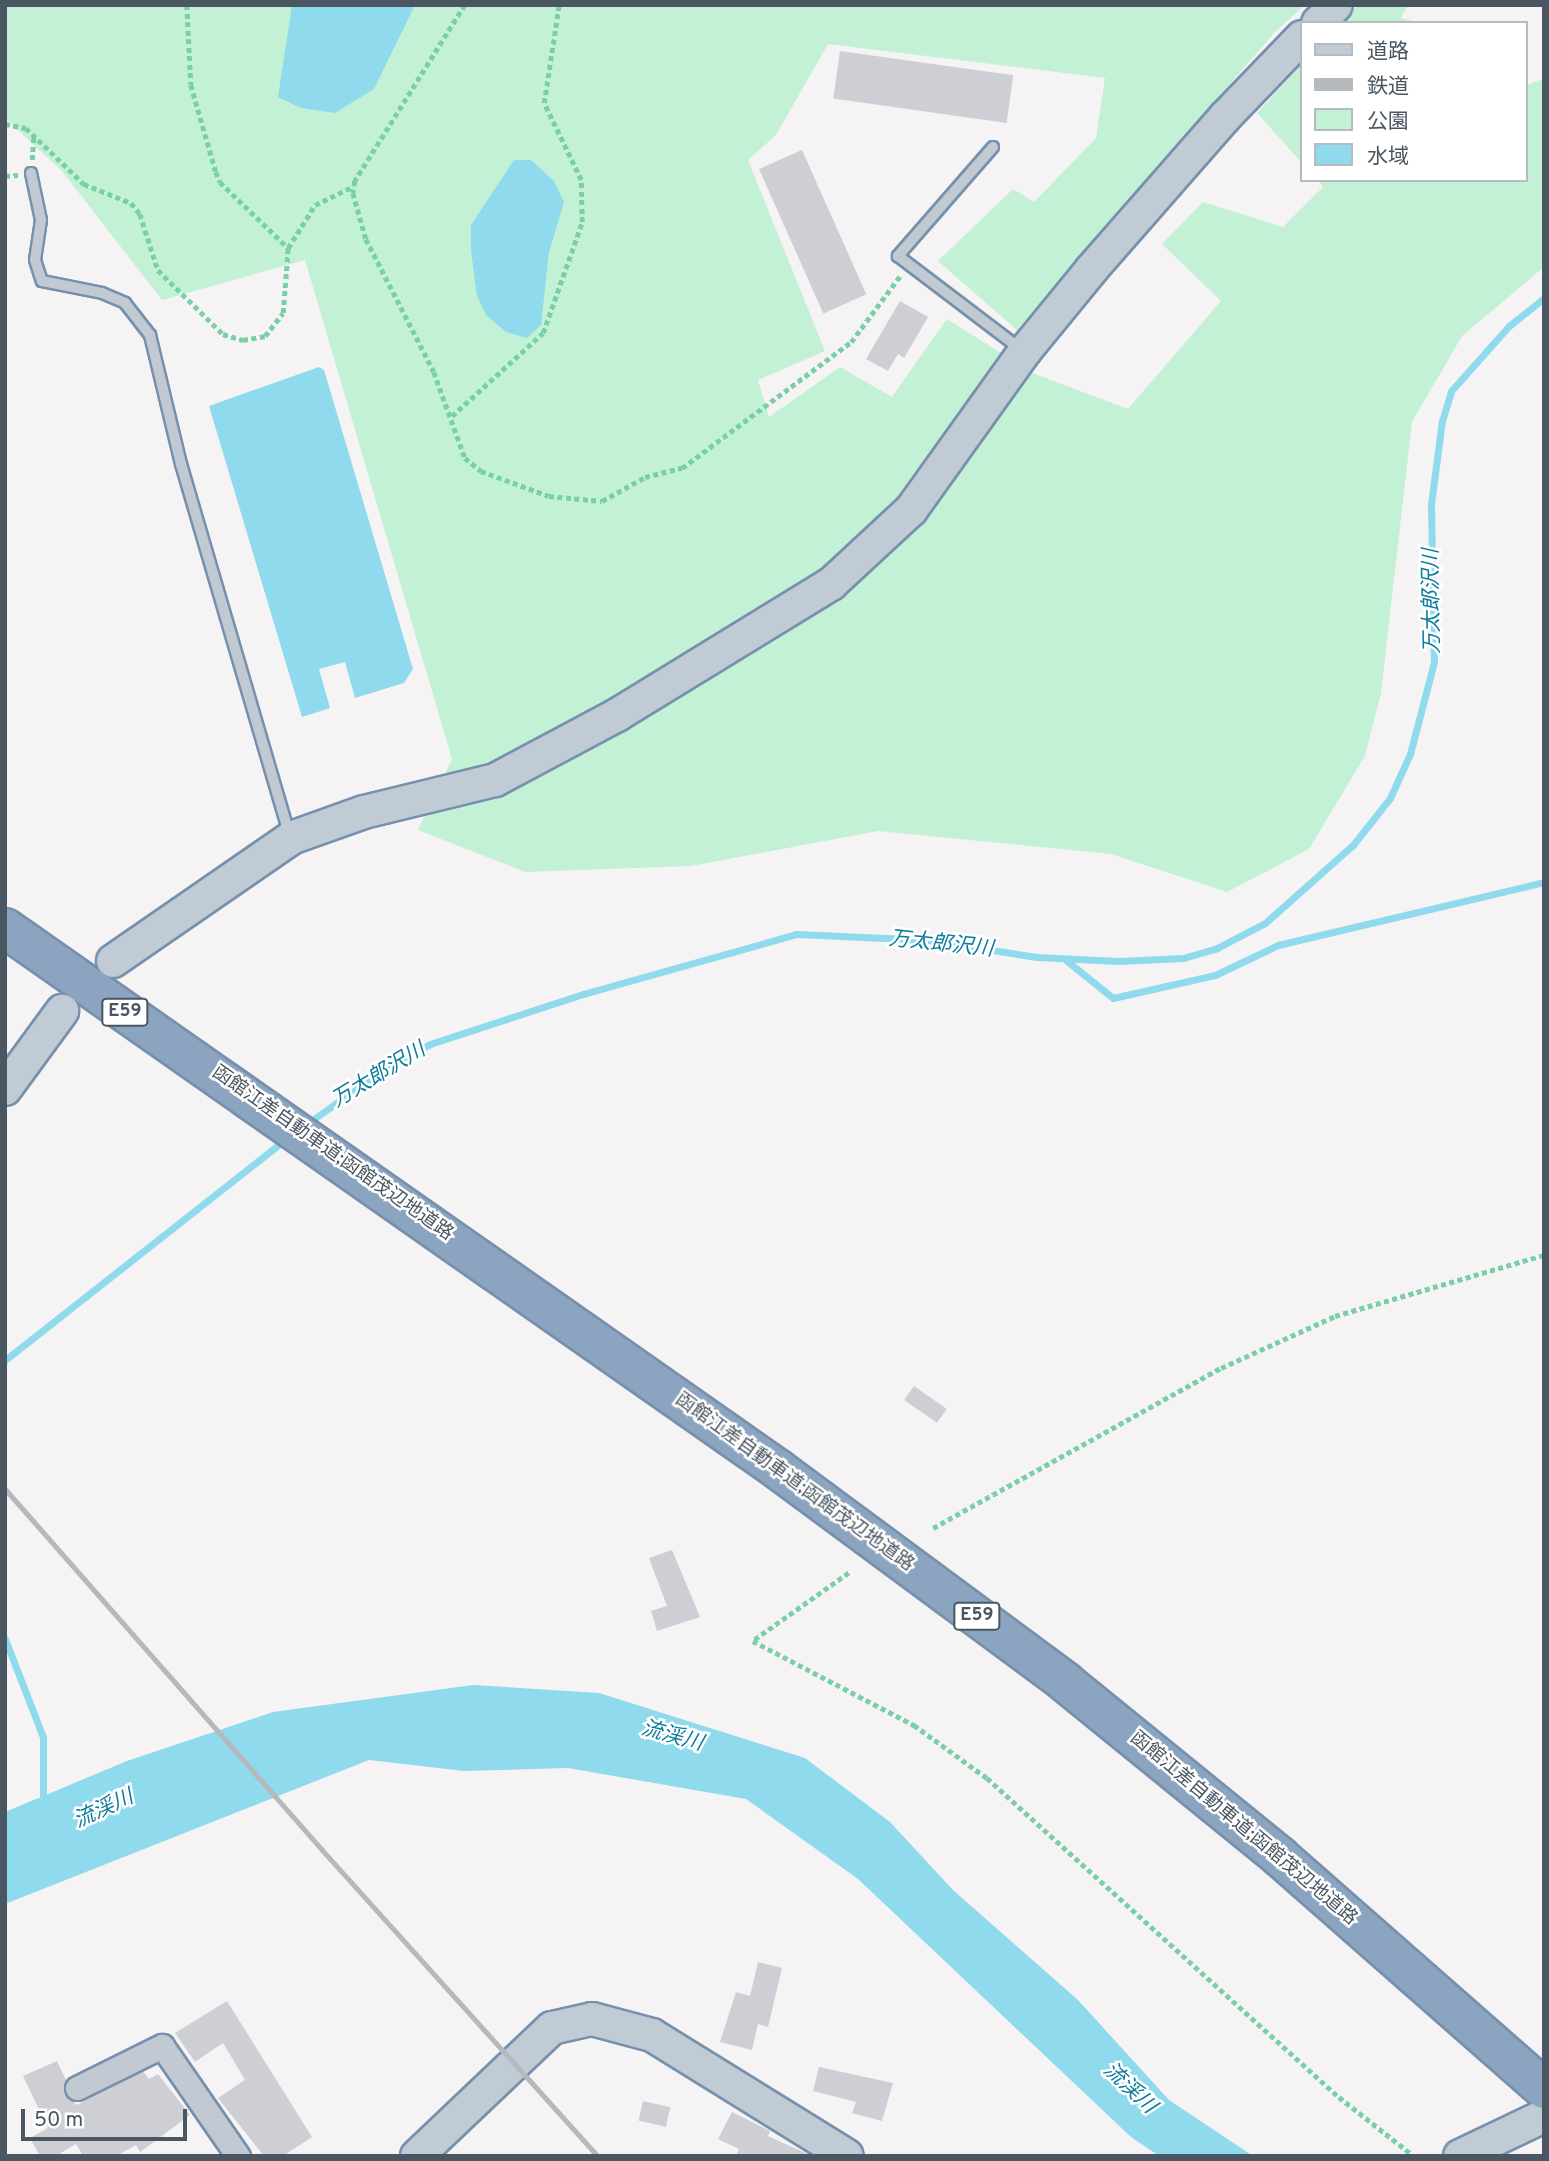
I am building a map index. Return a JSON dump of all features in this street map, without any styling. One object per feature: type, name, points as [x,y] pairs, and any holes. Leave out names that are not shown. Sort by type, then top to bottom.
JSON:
[{"type":"highway","name":"函館江差自動車道;函館茂辺地道路","points":[[5,928],[381,1187],[779,1470],[1065,1682],[1279,1856],[1543,2097]]},
{"type":"street","points":[[1320,21],[1336,5]]},
{"type":"street","points":[[113,961],[291,838],[364,811],[495,780],[617,715],[831,584],[911,510],[1024,352],[1225,117],[1300,39]]},
{"type":"street","points":[[5,1089],[62,1011]]},
{"type":"street","points":[[417,2156],[552,2028],[592,2019],[652,2035],[847,2156]]},
{"type":"street","points":[[77,2088],[162,2046],[238,2156]]},
{"type":"street","points":[[1460,2156],[1543,2097]]},
{"type":"lane","points":[[993,146],[898,256],[1024,352]]},
{"type":"lane","points":[[32,173],[40,220],[35,260],[42,281],[103,293],[125,303],[150,335],[181,464],[291,838]]},
{"type":"path","points":[[187,5],[191,85],[220,182],[288,248]]},
{"type":"path","points":[[5,124],[34,134],[84,184],[131,202],[140,214],[158,271],[223,334],[243,340],[265,336],[283,313],[288,248],[315,205],[354,186],[466,5]]},
{"type":"path","points":[[452,416],[543,333],[582,222],[581,180],[544,103],[559,5]]},
{"type":"path","points":[[32,173],[34,134]]},
{"type":"path","points":[[354,186],[366,239],[435,372],[465,458],[481,471],[549,496],[602,501],[645,478],[682,468],[851,342],[909,264]]},
{"type":"path","points":[[933,1528],[1221,1368],[1335,1316],[1544,1255]]},
{"type":"path","points":[[849,1573],[753,1641],[914,1725],[987,1778],[1339,2097],[1414,2156]]},
{"type":"green space","points":[[5,5],[1305,5],[1275,32],[1017,330],[938,261],[1013,189],[1034,202],[1096,138],[1105,78],[828,44],[776,135],[748,160],[825,351],[758,380],[769,417],[840,367],[892,397],[947,319],[1035,374],[1128,409],[1221,301],[1162,244],[1203,202],[1283,227],[1323,187],[1319,182],[1528,182],[1528,85],[1544,78],[1544,267],[1462,336],[1412,422],[1381,693],[1365,756],[1309,849],[1227,892],[1111,854],[878,831],[691,866],[525,872],[418,830],[452,759],[305,260],[162,300],[62,171],[5,118]]},
{"type":"green space","points":[[1358,5],[1408,5],[1401,18],[1412,21],[1343,21]]},
{"type":"green space","points":[[1300,66],[1300,161],[1257,113]]},
{"type":"water","points":[[292,5],[415,5],[374,89],[335,113],[301,108],[278,97]]},
{"type":"water","points":[[514,160],[531,160],[554,181],[564,202],[549,252],[541,325],[527,338],[506,332],[486,315],[477,296],[471,251],[471,225]]},
{"type":"water","points":[[319,367],[324,370],[413,669],[404,683],[355,698],[345,662],[319,669],[330,708],[302,717],[209,406]]},
{"type":"water","name":"流渓川","points":[[473,1685],[599,1693],[805,1758],[890,1822],[953,1890],[1078,2000],[1169,2100],[1253,2156],[1159,2156],[1131,2137],[858,1879],[746,1799],[568,1768],[464,1771],[369,1760],[5,1904],[5,1812],[127,1761],[273,1712]]},
{"type":"building","points":[[840,51],[1013,75],[1007,123],[833,99]]},
{"type":"building","points":[[802,150],[866,294],[823,313],[759,169]]},
{"type":"building","points":[[900,301],[928,317],[904,358],[898,354],[888,371],[866,359]]},
{"type":"building","points":[[914,1386],[947,1409],[937,1423],[904,1400]]},
{"type":"building","points":[[672,1550],[700,1617],[657,1631],[651,1611],[667,1606],[649,1558]]},
{"type":"building","points":[[758,1962],[782,1968],[768,2027],[758,2024],[752,2050],[720,2042],[736,1992],[750,1996]]},
{"type":"building","points":[[227,2001],[312,2137],[283,2156],[264,2156],[218,2098],[245,2080],[223,2043],[195,2062],[175,2033]]},
{"type":"building","points":[[57,2061],[66,2080],[64,2094],[77,2105],[143,2071],[149,2079],[158,2074],[190,2115],[140,2152],[136,2145],[116,2156],[83,2156],[76,2144],[56,2156],[40,2156],[30,2138],[48,2128],[23,2076]]},
{"type":"building","points":[[819,2067],[893,2083],[882,2121],[852,2113],[856,2102],[813,2091]]},
{"type":"building","points":[[643,2101],[670,2107],[666,2127],[639,2120]]},
{"type":"building","points":[[732,2112],[770,2131],[768,2136],[812,2156],[736,2156],[739,2149],[718,2139]]},
{"type":"waterway","name":"万太郎沢川","points":[[305,1125],[395,1062],[430,1044],[583,994],[797,934],[928,940],[1037,957],[1118,961],[1183,958],[1217,948],[1265,923],[1353,845],[1390,798],[1410,754],[1434,662],[1431,504],[1442,421],[1451,391],[1509,326],[1544,298]]},
{"type":"waterway","points":[[1067,961],[1113,998],[1215,975],[1278,945],[1544,882]]},
{"type":"waterway","name":"万太郎沢川","points":[[5,1360],[287,1138]]},
{"type":"waterway","name":"万太郎沢川","points":[[5,1639],[43,1737],[43,1802]]},
{"type":"railway","points":[[5,1489],[322,1850],[598,2156]]}]
